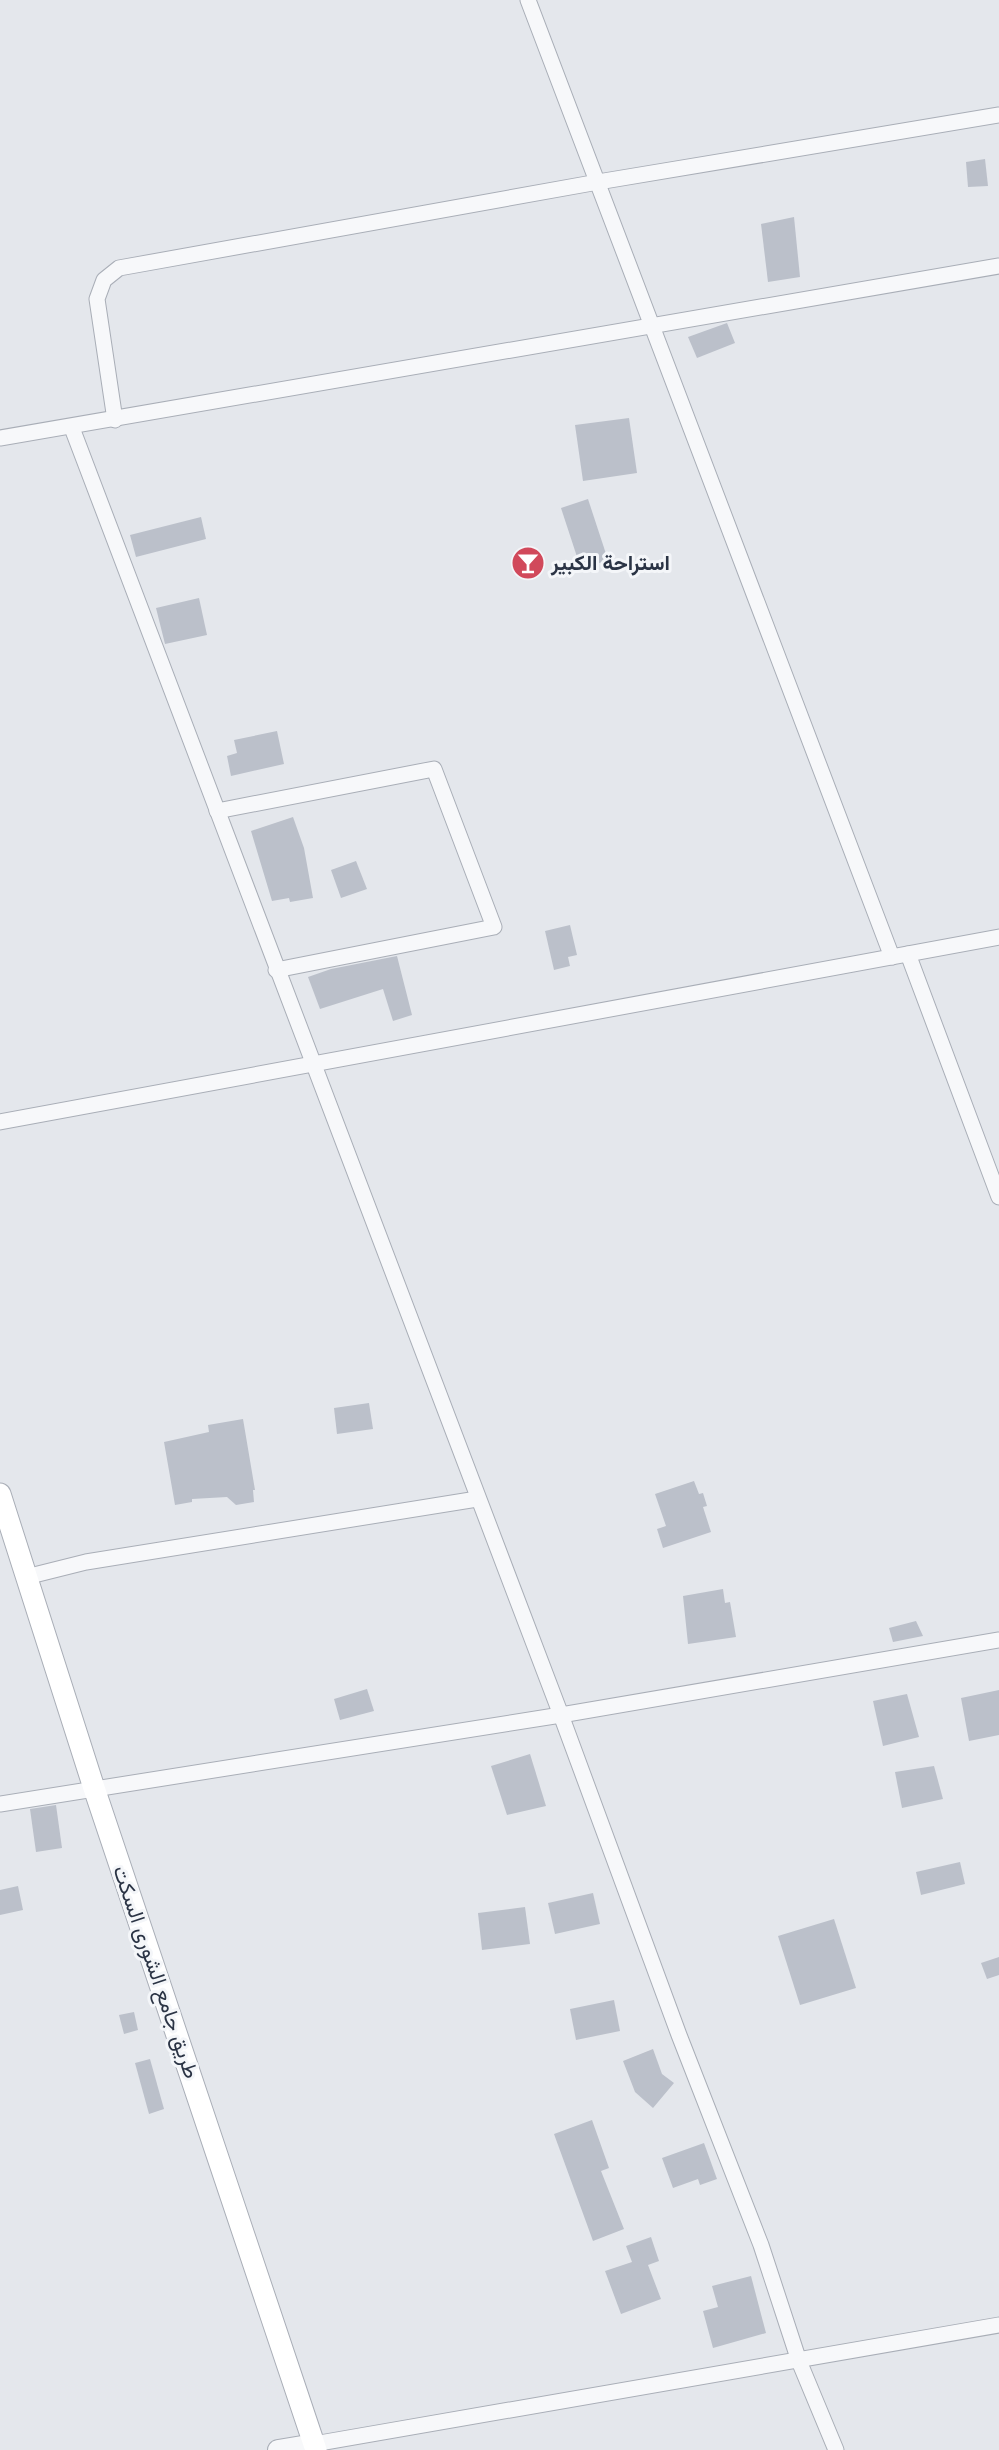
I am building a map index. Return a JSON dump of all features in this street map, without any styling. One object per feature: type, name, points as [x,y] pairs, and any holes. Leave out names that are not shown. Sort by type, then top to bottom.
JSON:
[{"type":"main road","name":"طريق جامع الشورى السكت","points":[[0,1494],[94,1788],[315,2447]]},
{"type":"street","points":[[528,0],[892,957]]},
{"type":"street","points":[[115,420],[97,299],[104,280],[119,268],[598,182],[999,115]]},
{"type":"street","points":[[0,438],[72,428],[999,266]]},
{"type":"street","points":[[72,428],[276,970],[561,1715],[679,2035],[761,2245],[799,2361],[836,2450]]},
{"type":"street","points":[[217,811],[434,769],[494,927],[276,970]]},
{"type":"street","points":[[0,1122],[999,937]]},
{"type":"street","points":[[908,954],[999,1197]]},
{"type":"street","points":[[26,1576],[86,1562],[477,1499]]},
{"type":"street","points":[[0,1804],[561,1715],[999,1640]]},
{"type":"street","points":[[278,2450],[315,2447],[999,2325]]},
{"type":"building","points":[[985,159],[988,186],[968,187],[966,162]]},
{"type":"building","points":[[794,217],[800,277],[768,282],[761,224]]},
{"type":"building","points":[[727,323],[735,343],[697,358],[688,337]]},
{"type":"building","points":[[629,418],[637,473],[583,481],[575,425]]},
{"type":"building","points":[[588,499],[608,560],[581,569],[561,508]]},
{"type":"building","points":[[201,517],[206,539],[136,557],[130,535]]},
{"type":"building","points":[[199,598],[207,635],[165,644],[156,608]]},
{"type":"building","points":[[277,731],[284,764],[231,776],[227,756],[237,753],[234,740]]},
{"type":"building","points":[[293,817],[304,848],[313,898],[290,902],[289,898],[272,901],[251,831]]},
{"type":"building","points":[[356,861],[367,889],[341,898],[331,870]]},
{"type":"building","points":[[570,925],[577,955],[568,957],[570,966],[554,970],[545,931]]},
{"type":"building","points":[[397,956],[412,1015],[393,1021],[383,989],[320,1009],[308,977],[331,969]]},
{"type":"building","points":[[369,1403],[373,1429],[337,1434],[334,1408]]},
{"type":"building","points":[[243,1419],[255,1490],[253,1490],[254,1502],[236,1505],[227,1497],[192,1499],[192,1502],[175,1505],[164,1442],[209,1432],[208,1425]]},
{"type":"building","points":[[694,1481],[699,1494],[703,1493],[707,1506],[703,1507],[711,1532],[663,1548],[657,1529],[666,1526],[655,1494]]},
{"type":"building","points":[[723,1589],[725,1603],[730,1602],[736,1637],[688,1644],[683,1596]]},
{"type":"building","points":[[916,1621],[923,1636],[893,1642],[889,1628]]},
{"type":"building","points":[[367,1689],[374,1711],[340,1720],[334,1699]]},
{"type":"building","points":[[999,1690],[999,1735],[969,1741],[961,1698]]},
{"type":"building","points":[[907,1694],[919,1737],[883,1746],[873,1701]]},
{"type":"building","points":[[530,1754],[546,1806],[507,1815],[491,1766]]},
{"type":"building","points":[[934,1766],[943,1799],[902,1808],[895,1772]]},
{"type":"building","points":[[56,1805],[62,1848],[36,1852],[30,1809]]},
{"type":"building","points":[[960,1862],[965,1884],[921,1895],[916,1872]]},
{"type":"building","points":[[18,1886],[23,1910],[0,1915],[0,1890]]},
{"type":"building","points":[[593,1893],[600,1924],[555,1934],[548,1903]]},
{"type":"building","points":[[525,1907],[530,1944],[482,1950],[478,1913]]},
{"type":"building","points":[[834,1919],[856,1988],[800,2005],[778,1936]]},
{"type":"building","points":[[999,1957],[999,1975],[987,1979],[981,1963]]},
{"type":"building","points":[[614,2000],[620,2031],[576,2040],[570,2009]]},
{"type":"building","points":[[134,2012],[138,2030],[124,2034],[119,2015]]},
{"type":"building","points":[[653,2049],[662,2074],[674,2083],[653,2108],[635,2092],[623,2061]]},
{"type":"building","points":[[150,2059],[164,2109],[149,2114],[135,2063]]},
{"type":"building","points":[[592,2120],[609,2168],[601,2171],[624,2229],[593,2241],[554,2134]]},
{"type":"building","points":[[704,2143],[717,2179],[700,2185],[698,2179],[673,2188],[662,2158]]},
{"type":"building","points":[[651,2237],[659,2261],[648,2265],[661,2299],[621,2314],[605,2271],[632,2262],[626,2246]]},
{"type":"building","points":[[751,2276],[766,2333],[713,2348],[703,2311],[718,2307],[712,2286]]},
{"type":"place","name":"استراحة الكبير","points":[[528,563]]}]
